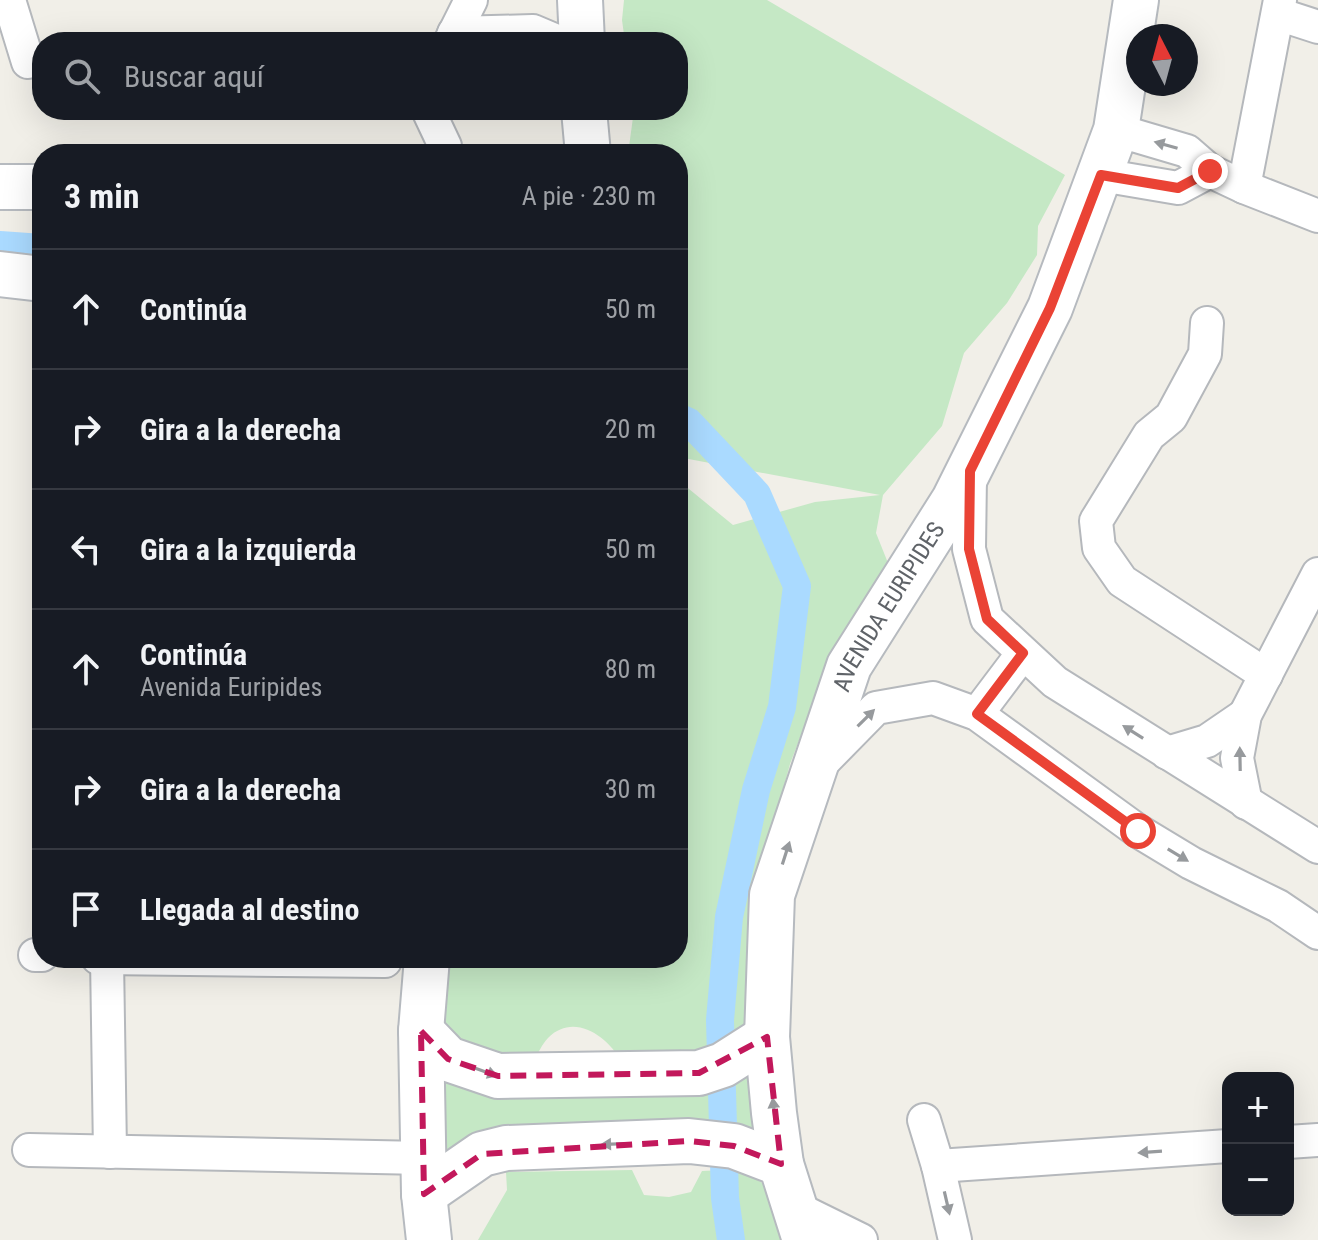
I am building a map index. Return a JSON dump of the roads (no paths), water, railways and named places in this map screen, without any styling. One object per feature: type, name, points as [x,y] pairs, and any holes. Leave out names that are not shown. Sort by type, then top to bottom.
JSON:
[{"type":"street","points":[[9,0],[23,63]]},
{"type":"street","points":[[455,32],[471,0]]},
{"type":"street","points":[[580,0],[582,32]]},
{"type":"street","name":"AVENIDA EURIPIDES","points":[[799,1223],[781,1164],[767,1037],[772,895],[849,666],[970,471],[1050,308],[1116,130],[1136,0]]},
{"type":"street","points":[[1244,187],[1279,7],[1318,27]]},
{"type":"street","points":[[433,120],[444,144]]},
{"type":"street","points":[[585,120],[587,144]]},
{"type":"street","points":[[1116,130],[1187,151],[1210,171],[1318,216]]},
{"type":"street","points":[[1101,175],[1178,188],[1210,171]]},
{"type":"street","points":[[0,187],[32,187]]},
{"type":"street","points":[[0,274],[32,278]]},
{"type":"street","points":[[1212,314],[1186,343],[1153,404],[1149,435],[1096,521],[1099,548],[1122,581],[1266,675]]},
{"type":"street","points":[[970,471],[969,549],[987,619],[1055,682],[1318,847]]},
{"type":"street","points":[[1246,803],[1237,758],[1245,715],[1318,574]]},
{"type":"street","points":[[977,714],[1023,653]]},
{"type":"street","points":[[811,774],[876,708],[933,698],[977,714],[1138,831],[1191,863],[1278,906],[1318,933]]},
{"type":"street","points":[[1167,753],[1207,741],[1245,715]]},
{"type":"street","points":[[107,968],[110,1152]]},
{"type":"street","points":[[408,968],[421,1031],[424,1176],[429,1240]]},
{"type":"street","points":[[421,1031],[448,1059],[498,1076],[711,1069],[767,1037]]},
{"type":"street","points":[[924,1120],[955,1240]]},
{"type":"street","points":[[1294,1142],[1318,1140]]},
{"type":"street","points":[[29,1150],[110,1152],[424,1176],[506,1148],[691,1141],[734,1146],[781,1164]]},
{"type":"street","points":[[938,1166],[1222,1146]]},
{"type":"street","points":[[799,1223],[861,1240]]},
{"type":"waterway","points":[[0,245],[32,247]]},
{"type":"waterway","points":[[688,422],[757,494],[797,586],[782,707],[756,790],[729,917],[720,1020],[725,1198],[731,1240]]}]
